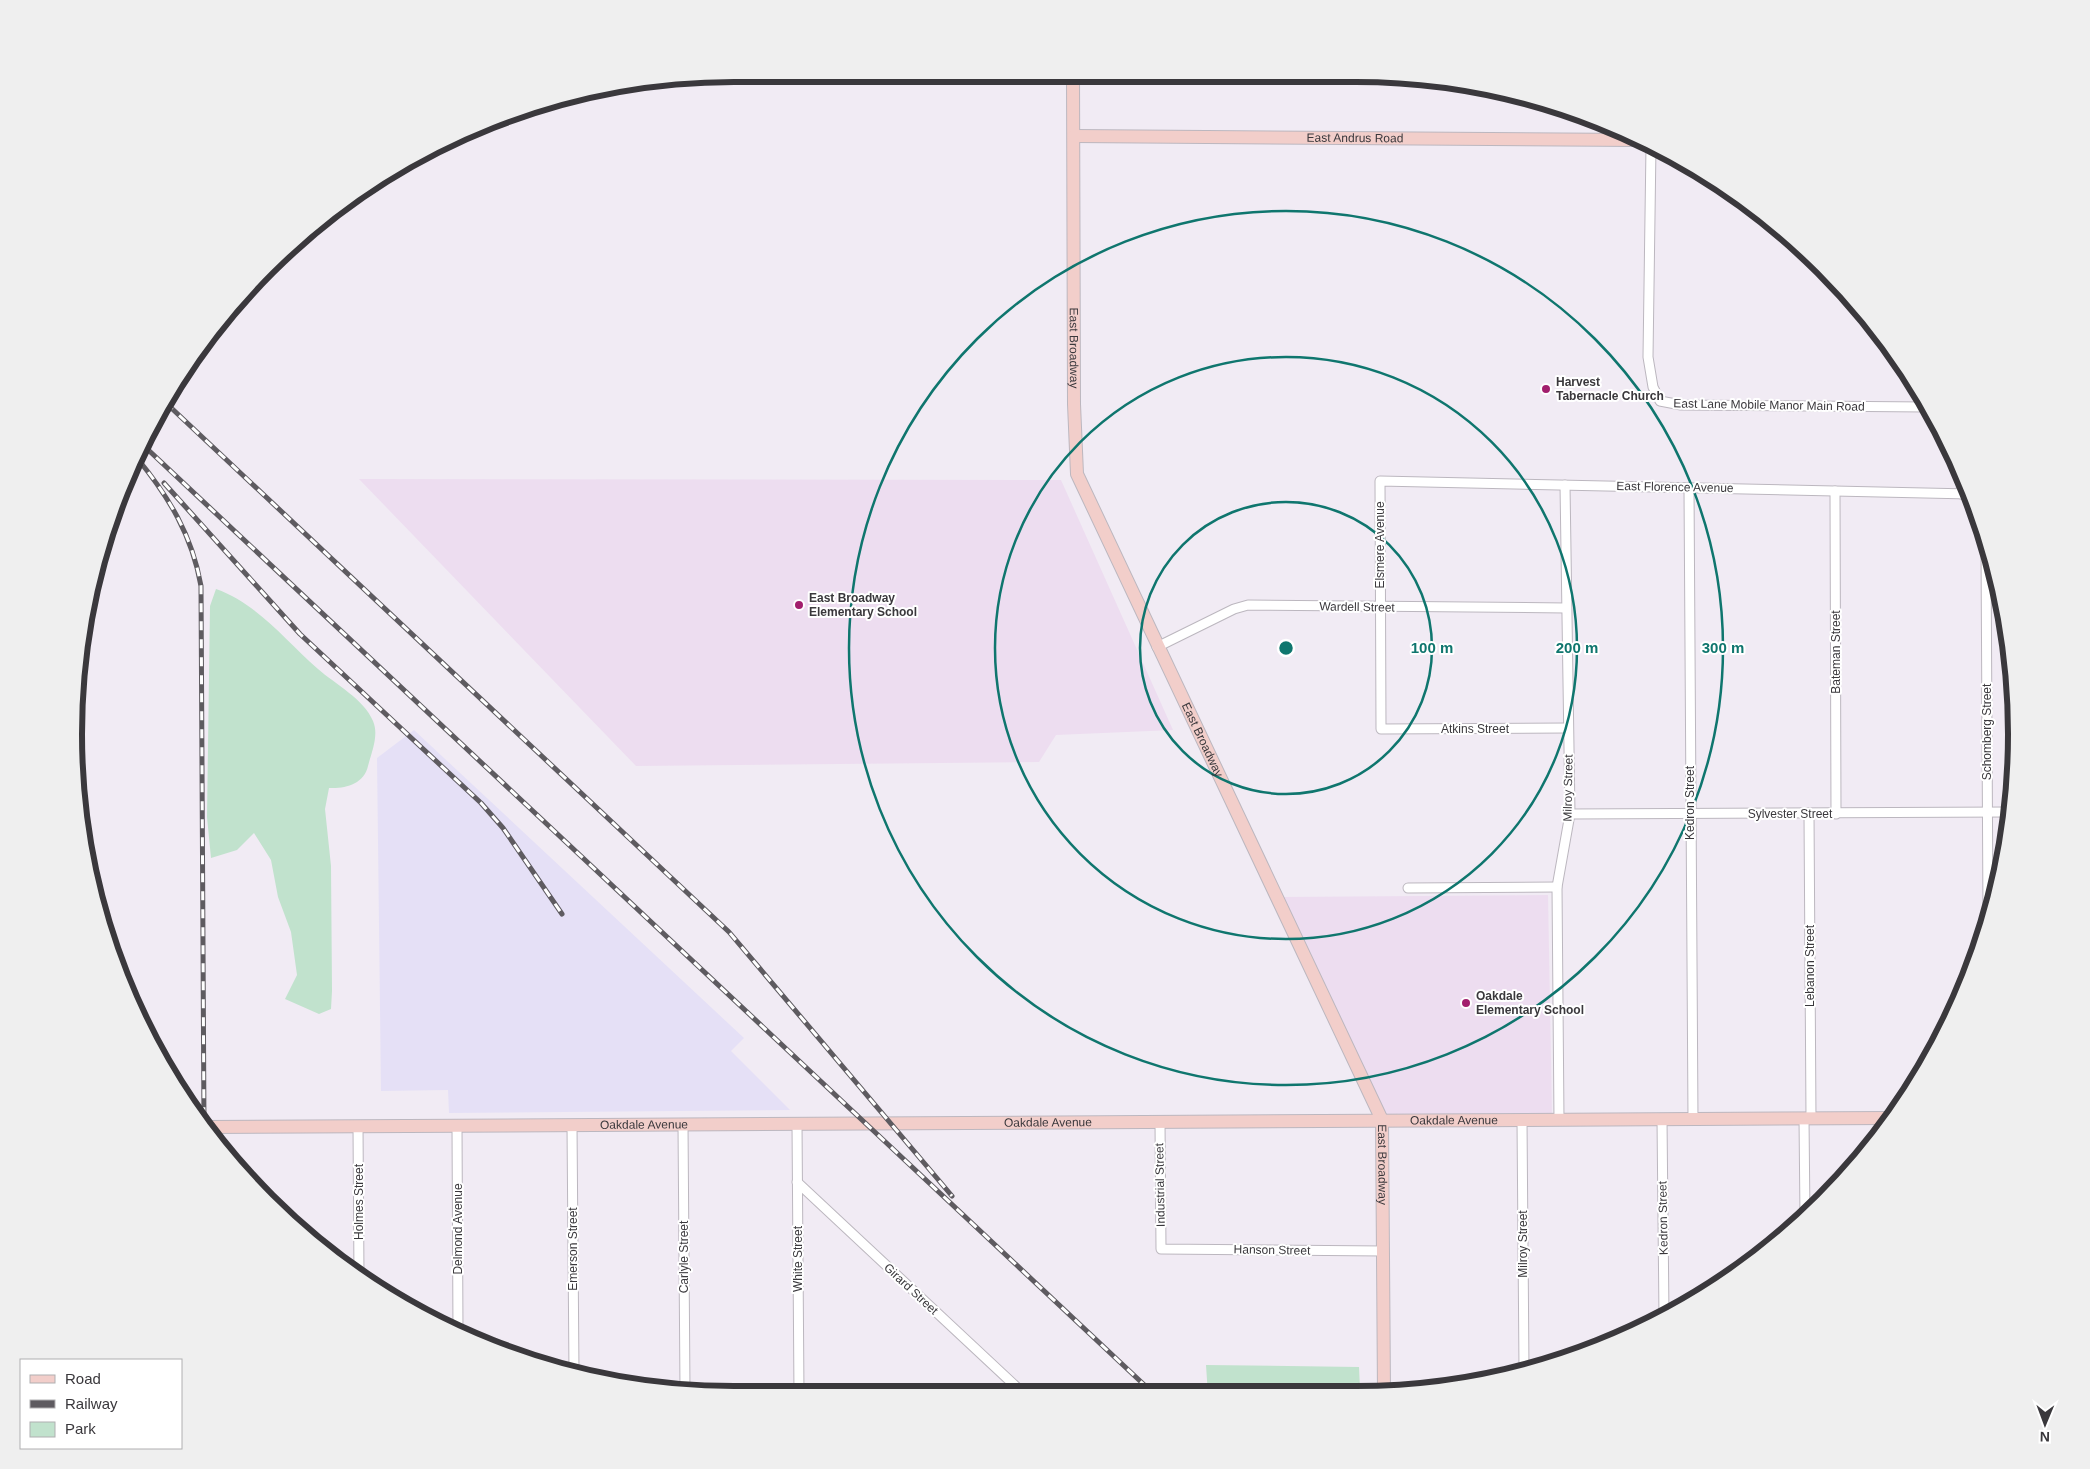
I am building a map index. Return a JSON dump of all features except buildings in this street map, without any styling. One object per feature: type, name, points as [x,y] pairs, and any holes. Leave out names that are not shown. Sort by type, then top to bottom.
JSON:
[{"type":"street","name":"East Broadway","points":[[1073,82],[1076,474],[1382,1120],[1384,1385]]},
{"type":"street","name":"East Andrus Road","points":[[1074,136],[1622,140]]},
{"type":"street","name":"East Lane Mobile Manor Main Road","points":[[1651,154],[1648,348],[1650,372],[1660,401],[1681,405],[1919,407]]},
{"type":"street","name":"East Florence Avenue","points":[[1380,480],[1961,494]]},
{"type":"street","name":"Elsmere Avenue","points":[[1380,480],[1382,729]]},
{"type":"street","name":"Milroy Street","points":[[1559,1120],[1557,887],[1570,814],[1566,485]]},
{"type":"street","name":"Kedron Street","points":[[1689,488],[1693,1119]]},
{"type":"street","name":"Bateman Street","points":[[1835,491],[1836,814]]},
{"type":"street","name":"Schomberg Street","points":[[1986,571],[1988,891]]},
{"type":"street","name":"Wardell Street","points":[[1157,647],[1234,609],[1248,605],[1381,608],[1566,608]]},
{"type":"street","name":"Atkins Street","points":[[1382,729],[1568,728]]},
{"type":"street","name":"Sylvester Street","points":[[1570,814],[2003,812]]},
{"type":"street","name":"Lebanon Street","points":[[1805,1207],[1809,814]]},
{"type":"street","points":[[1408,888],[1557,887]]},
{"type":"street","name":"Oakdale Avenue","points":[[214,1127],[1883,1118]]},
{"type":"street","name":"Kedron Street","points":[[1662,1119],[1664,1309]]},
{"type":"street","name":"Milroy Street","points":[[1522,1120],[1524,1364]]},
{"type":"street","name":"Industrial Street","points":[[1160,1122],[1161,1249]]},
{"type":"street","name":"Carlyle Street","points":[[683,1124],[685,1384]]},
{"type":"street","name":"White Street","points":[[796,1124],[799,1386]]},
{"type":"street","name":"Emerson Street","points":[[572,1125],[574,1366]]},
{"type":"street","name":"Holmes Street","points":[[358,1126],[359,1267]]},
{"type":"street","name":"Delmond Avenue","points":[[457,1126],[458,1325]]},
{"type":"street","name":"Girard Street","points":[[797,1182],[1015,1386]]},
{"type":"street","name":"Hanson Street","points":[[1161,1249],[1383,1251]]},
{"type":"shaded area","name":"East Broadway Elementary School","points":[[359,479],[1061,480],[1173,730],[1056,735],[1039,762],[636,766]]},
{"type":"shaded area","points":[[414,730],[744,1038],[731,1051],[790,1110],[449,1113],[448,1090],[381,1091],[377,758]]},
{"type":"shaded area","points":[[1548,895],[1552,1115],[1385,1114],[1281,897]]},
{"type":"green space","points":[[216,589],[258,613],[318,669],[356,699],[369,713],[375,726],[373,749],[366,772],[353,784],[341,788],[329,788],[325,809],[331,866],[332,991],[331,1009],[319,1014],[285,999],[297,975],[291,932],[278,897],[271,860],[254,833],[237,850],[211,858],[207,817],[210,606]]},
{"type":"green space","points":[[1206,1365],[1359,1367],[1360,1386],[1207,1386]]},
{"type":"railway","points":[[170,407],[729,932],[952,1196]]},
{"type":"railway","points":[[148,450],[1145,1386]]},
{"type":"railway","points":[[142,464],[178,518],[192,550],[201,586],[204,1113]]},
{"type":"railway","points":[[164,483],[300,634],[481,803],[503,828],[562,914]]},
{"type":"place","name":"Harvest Tabernacle Church","points":[[1546,389]]},
{"type":"place","name":"East Broadway Elementary School","points":[[799,605]]},
{"type":"place","name":"Oakdale Elementary School","points":[[1466,1003]]}]
